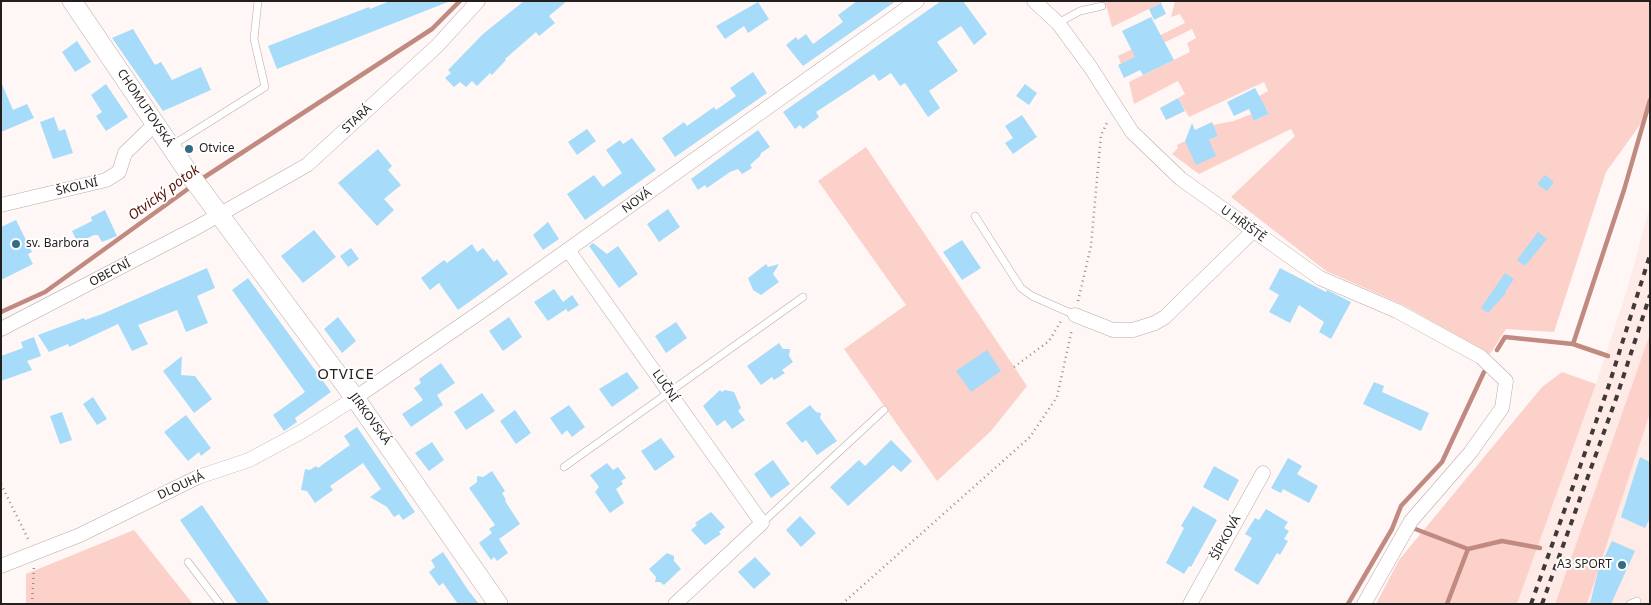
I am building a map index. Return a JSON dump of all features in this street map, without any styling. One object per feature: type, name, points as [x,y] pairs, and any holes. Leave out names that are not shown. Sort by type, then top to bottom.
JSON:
[{"type":"main road","name":"CHOMUTOVSKÁ","points":[[72,1],[218,214]]},
{"type":"main road","name":"JIRKOVSKÁ","points":[[218,214],[356,398],[498,604]]},
{"type":"street","name":"STARÁ","points":[[218,214],[307,165],[437,46],[478,1]]},
{"type":"street","name":"NOVÁ","points":[[356,398],[568,250],[917,1]]},
{"type":"street","name":"U HŘIŠTĚ","points":[[1034,1],[1058,23],[1091,68],[1132,132],[1181,179],[1320,278],[1397,311],[1481,357],[1506,381],[1502,408],[1470,453],[1412,521],[1364,604]]},
{"type":"street","name":"ŠKOLNÍ","points":[[1,205],[106,180],[119,172],[125,153],[155,124]]},
{"type":"street","name":"OBECNÍ","points":[[1,329],[56,302],[218,214]]},
{"type":"street","points":[[1070,313],[1113,330],[1133,330],[1155,324],[1165,317],[1253,232]]},
{"type":"street","name":"LUČNÍ","points":[[568,250],[762,523]]},
{"type":"street","name":"DLOUHÁ","points":[[1,566],[80,535],[198,477],[249,460],[303,431],[356,398]]},
{"type":"street","name":"ŠÍPKOVÁ","points":[[1190,604],[1263,473]]},
{"type":"street","points":[[674,604],[762,523]]},
{"type":"lane","points":[[170,146],[265,87],[254,39],[258,1]]},
{"type":"lane","points":[[1058,23],[1080,11],[1102,6]]},
{"type":"lane","points":[[975,216],[1021,288],[1032,296],[1070,313]]},
{"type":"lane","points":[[564,467],[803,297]]},
{"type":"lane","points":[[762,523],[884,410]]},
{"type":"lane","points":[[188,562],[220,604]]},
{"type":"path","points":[[842,604],[1030,437],[1057,397],[1070,313],[1091,246],[1101,135],[1104,125],[1118,112]]},
{"type":"path","points":[[1014,367],[1049,341],[1070,313]]},
{"type":"shaded area","points":[[1105,1],[1165,1],[1112,27]]},
{"type":"shaded area","points":[[1175,1],[1650,1],[1650,111],[1606,172],[1554,332],[1506,329],[1490,354],[1401,304],[1326,271],[1231,197],[1295,136],[1291,129],[1199,174],[1172,154],[1178,148],[1177,145],[1185,141],[1205,142],[1218,136],[1213,125],[1234,121],[1251,114],[1255,121],[1269,114],[1259,96],[1268,91],[1264,82],[1189,117],[1178,98],[1185,94],[1178,81],[1134,104],[1129,82],[1190,52],[1187,43],[1196,38],[1192,29],[1121,64],[1118,56],[1185,23],[1180,14],[1171,17]]},
{"type":"shaded area","points":[[866,147],[1027,386],[991,431],[937,481],[844,349],[906,305],[818,181]]},
{"type":"shaded area","points":[[1650,205],[1650,334],[1630,395],[1555,604],[1517,604],[1596,384],[1628,287]]},
{"type":"shaded area","points":[[1650,334],[1650,413],[1587,604],[1555,604]]},
{"type":"shaded area","points":[[1562,372],[1596,384],[1517,604],[1376,604],[1399,560],[1542,387]]},
{"type":"shaded area","points":[[1650,413],[1650,604],[1587,604],[1636,451]]},
{"type":"shaded area","points":[[134,530],[193,604],[26,604],[26,574]]},
{"type":"building","points":[[390,1],[448,2],[277,69],[268,46],[369,7],[370,9]]},
{"type":"building","points":[[524,1],[567,1],[549,16],[555,23],[539,36],[536,32],[505,59],[492,75],[490,73],[477,86],[472,81],[466,87],[460,82],[454,87],[445,78],[451,73],[448,70],[483,34]]},
{"type":"building","points":[[857,1],[896,1],[803,66],[786,45],[796,37],[798,40],[806,34],[813,44],[843,22],[838,15]]},
{"type":"building","points":[[941,1],[963,1],[987,34],[974,45],[961,26],[937,42],[958,71],[929,91],[940,108],[928,117],[905,83],[900,86],[891,73],[879,81],[874,74],[816,112],[819,117],[803,129],[800,125],[795,129],[783,112]]},
{"type":"building","points":[[758,2],[769,19],[748,33],[744,26],[725,39],[716,26]]},
{"type":"building","points":[[1161,3],[1166,14],[1154,20],[1149,9]]},
{"type":"building","points":[[1151,17],[1174,60],[1143,75],[1140,70],[1124,78],[1118,65],[1135,57],[1122,31]]},
{"type":"building","points":[[133,29],[155,65],[161,62],[172,80],[201,67],[211,90],[163,111],[112,38]]},
{"type":"building","points":[[77,41],[91,62],[75,72],[62,52]]},
{"type":"building","points":[[753,72],[767,93],[675,157],[662,138],[684,122],[687,126],[714,107],[716,110],[736,96],[730,88]]},
{"type":"building","points":[[1,82],[13,110],[27,104],[34,118],[1,132]]},
{"type":"building","points":[[106,84],[128,117],[106,131],[96,116],[102,112],[91,95]]},
{"type":"building","points":[[1025,84],[1037,93],[1029,105],[1016,96]]},
{"type":"building","points":[[1255,88],[1269,114],[1254,121],[1249,109],[1234,116],[1227,102]]},
{"type":"building","points":[[1178,98],[1185,111],[1166,120],[1160,108]]},
{"type":"building","points":[[1022,115],[1037,137],[1013,154],[1005,143],[1013,138],[1005,126]]},
{"type":"building","points":[[54,117],[59,131],[65,129],[73,153],[53,159],[40,122]]},
{"type":"building","points":[[1212,122],[1218,136],[1209,140],[1216,156],[1196,165],[1185,141],[1192,123],[1195,130]]},
{"type":"building","points":[[587,129],[596,141],[577,155],[568,142]]},
{"type":"building","points":[[758,130],[770,147],[761,153],[750,165],[752,168],[742,174],[738,169],[730,172],[707,188],[705,185],[698,190],[691,179]]},
{"type":"building","points":[[632,138],[656,170],[585,220],[567,194],[594,175],[603,187],[622,173],[606,150],[620,140],[623,144]]},
{"type":"building","points":[[378,149],[392,166],[388,170],[401,185],[384,199],[394,210],[377,226],[338,183]]},
{"type":"building","points":[[1545,175],[1554,182],[1547,191],[1537,184]]},
{"type":"building","points":[[668,209],[680,227],[659,242],[647,224]]},
{"type":"building","points":[[105,210],[117,236],[102,242],[98,235],[94,235],[78,243],[72,231],[92,221],[91,217]]},
{"type":"building","name":"sv. Barbora","points":[[16,220],[32,252],[28,254],[33,264],[1,280],[1,227]]},
{"type":"building","points":[[548,222],[559,239],[543,250],[533,235]]},
{"type":"building","points":[[314,230],[336,257],[303,283],[281,256]]},
{"type":"building","points":[[1538,232],[1547,239],[1525,266],[1517,260]]},
{"type":"building","points":[[962,240],[981,268],[962,280],[943,252]]},
{"type":"building","points":[[593,243],[607,254],[618,246],[638,274],[619,288],[589,246]]},
{"type":"building","points":[[472,244],[477,252],[483,248],[494,262],[497,259],[508,274],[458,310],[439,283],[430,290],[421,278],[444,260],[447,263]]},
{"type":"building","points":[[351,248],[359,259],[348,267],[340,256]]},
{"type":"building","points":[[766,264],[768,267],[779,264],[773,274],[779,282],[761,295],[753,290],[748,278]]},
{"type":"building","points":[[207,268],[215,288],[197,296],[208,323],[186,332],[177,310],[138,325],[148,344],[132,351],[118,324],[69,347],[68,344],[49,352],[38,335],[84,318],[85,320],[102,314]]},
{"type":"building","points":[[1280,268],[1326,292],[1327,290],[1351,302],[1331,339],[1319,332],[1324,322],[1299,305],[1290,323],[1269,312],[1279,295],[1269,289]]},
{"type":"building","points":[[1505,273],[1514,279],[1506,293],[1488,313],[1481,308]]},
{"type":"building","points":[[248,278],[331,392],[295,418],[297,422],[284,431],[273,415],[305,392],[232,290]]},
{"type":"building","points":[[554,289],[563,302],[572,295],[579,305],[568,312],[566,309],[548,321],[534,302]]},
{"type":"building","points":[[338,317],[356,341],[342,353],[324,329]]},
{"type":"building","points":[[509,317],[522,337],[503,351],[489,331]]},
{"type":"building","points":[[676,322],[687,338],[666,353],[655,336]]},
{"type":"building","points":[[34,337],[41,356],[27,361],[32,370],[1,381],[1,356],[23,348],[21,342]]},
{"type":"building","points":[[779,343],[783,349],[790,349],[789,356],[793,362],[782,370],[785,373],[774,380],[772,377],[761,385],[747,366]]},
{"type":"building","points":[[987,350],[1001,371],[971,392],[956,371]]},
{"type":"building","points":[[182,356],[181,375],[195,376],[212,399],[194,413],[163,371]]},
{"type":"building","points":[[441,363],[455,383],[437,395],[443,405],[411,427],[402,414],[423,400],[414,388],[421,383],[419,379]]},
{"type":"building","points":[[627,372],[639,388],[612,407],[599,389]]},
{"type":"building","points":[[1374,382],[1384,386],[1382,392],[1429,413],[1421,431],[1363,404]]},
{"type":"building","points":[[720,390],[722,392],[725,390],[734,392],[741,408],[738,411],[745,420],[732,429],[725,420],[717,426],[703,406]]},
{"type":"building","points":[[482,393],[495,411],[466,430],[454,412]]},
{"type":"building","points":[[93,397],[107,419],[97,425],[83,404]]},
{"type":"building","points":[[569,405],[585,427],[572,437],[567,430],[562,435],[550,418]]},
{"type":"building","points":[[810,405],[816,412],[821,413],[820,418],[837,441],[817,455],[806,440],[802,443],[786,423]]},
{"type":"building","points":[[515,410],[531,433],[516,444],[500,421]]},
{"type":"building","points":[[62,412],[72,440],[60,444],[50,416]]},
{"type":"building","points":[[186,415],[211,448],[201,456],[199,452],[188,461],[164,432]]},
{"type":"building","points":[[357,427],[415,512],[403,520],[399,514],[394,517],[387,507],[370,497],[381,489],[363,463],[330,486],[333,490],[315,503],[307,491],[301,490],[305,469],[310,470],[316,466],[318,468],[350,445],[344,436]]},
{"type":"building","points":[[661,438],[675,457],[655,471],[641,451]]},
{"type":"building","points":[[891,440],[912,461],[901,472],[893,465],[848,506],[830,487],[859,460],[865,466]]},
{"type":"building","points":[[432,442],[444,460],[429,471],[415,453]]},
{"type":"building","points":[[1640,457],[1650,462],[1650,518],[1645,528],[1621,517]]},
{"type":"building","points":[[1288,458],[1302,466],[1297,474],[1318,486],[1309,503],[1283,489],[1281,493],[1271,488]]},
{"type":"building","points":[[773,460],[790,484],[771,498],[754,474]]},
{"type":"building","points":[[607,463],[613,470],[618,467],[626,478],[621,481],[623,484],[616,489],[624,503],[610,513],[595,492],[599,487],[590,475]]},
{"type":"building","points":[[1214,466],[1239,480],[1228,501],[1203,487]]},
{"type":"building","points":[[492,471],[505,491],[502,493],[505,501],[520,524],[499,539],[508,553],[497,561],[494,557],[491,560],[479,543],[492,533],[489,529],[495,525],[469,488],[477,482],[477,476],[483,477]]},
{"type":"building","points":[[202,505],[270,604],[238,604],[180,520]]},
{"type":"building","points":[[1193,506],[1217,520],[1191,567],[1189,566],[1184,574],[1166,563],[1184,528],[1181,526]]},
{"type":"building","points":[[1266,509],[1288,522],[1284,528],[1289,531],[1284,539],[1288,541],[1280,555],[1277,553],[1258,585],[1234,570],[1252,538],[1245,534],[1255,518],[1259,520]]},
{"type":"building","points":[[711,512],[725,527],[719,532],[721,534],[705,545],[691,530],[697,525],[695,523]]},
{"type":"building","points":[[800,516],[816,533],[801,547],[786,530]]},
{"type":"building","points":[[1612,541],[1635,551],[1611,604],[1590,604],[1598,571]]},
{"type":"building","points":[[443,552],[479,604],[458,604],[443,583],[439,586],[429,572],[435,567],[431,560]]},
{"type":"building","points":[[667,553],[674,556],[674,561],[681,569],[664,585],[660,582],[655,582],[656,577],[649,569]]},
{"type":"building","points":[[755,557],[771,574],[754,589],[738,572]]},
{"type":"waterway","name":"Otvický potok","points":[[200,180],[432,29],[460,1]]},
{"type":"waterway","points":[[1497,350],[1505,337],[1573,344],[1624,190],[1650,100]]},
{"type":"waterway","name":"Otvický potok","points":[[1,312],[45,292],[192,186]]},
{"type":"waterway","points":[[1573,344],[1608,356]]},
{"type":"waterway","points":[[1348,604],[1392,529],[1401,506],[1442,462],[1484,372]]},
{"type":"waterway","points":[[1410,527],[1468,549],[1502,541],[1540,548]]},
{"type":"waterway","points":[[1447,604],[1468,549]]},
{"type":"railway","points":[[1531,604],[1608,388],[1650,255]]},
{"type":"railway","points":[[1542,604],[1617,396],[1650,295]]},
{"type":"place","name":"Otvice","points":[[189,149]]},
{"type":"place","name":"sv. Barbora","points":[[16,244]]},
{"type":"place","name":"A3 SPORT","points":[[1622,565]]},
{"type":"district","name":"OTVICE","points":[[346,375]]}]
